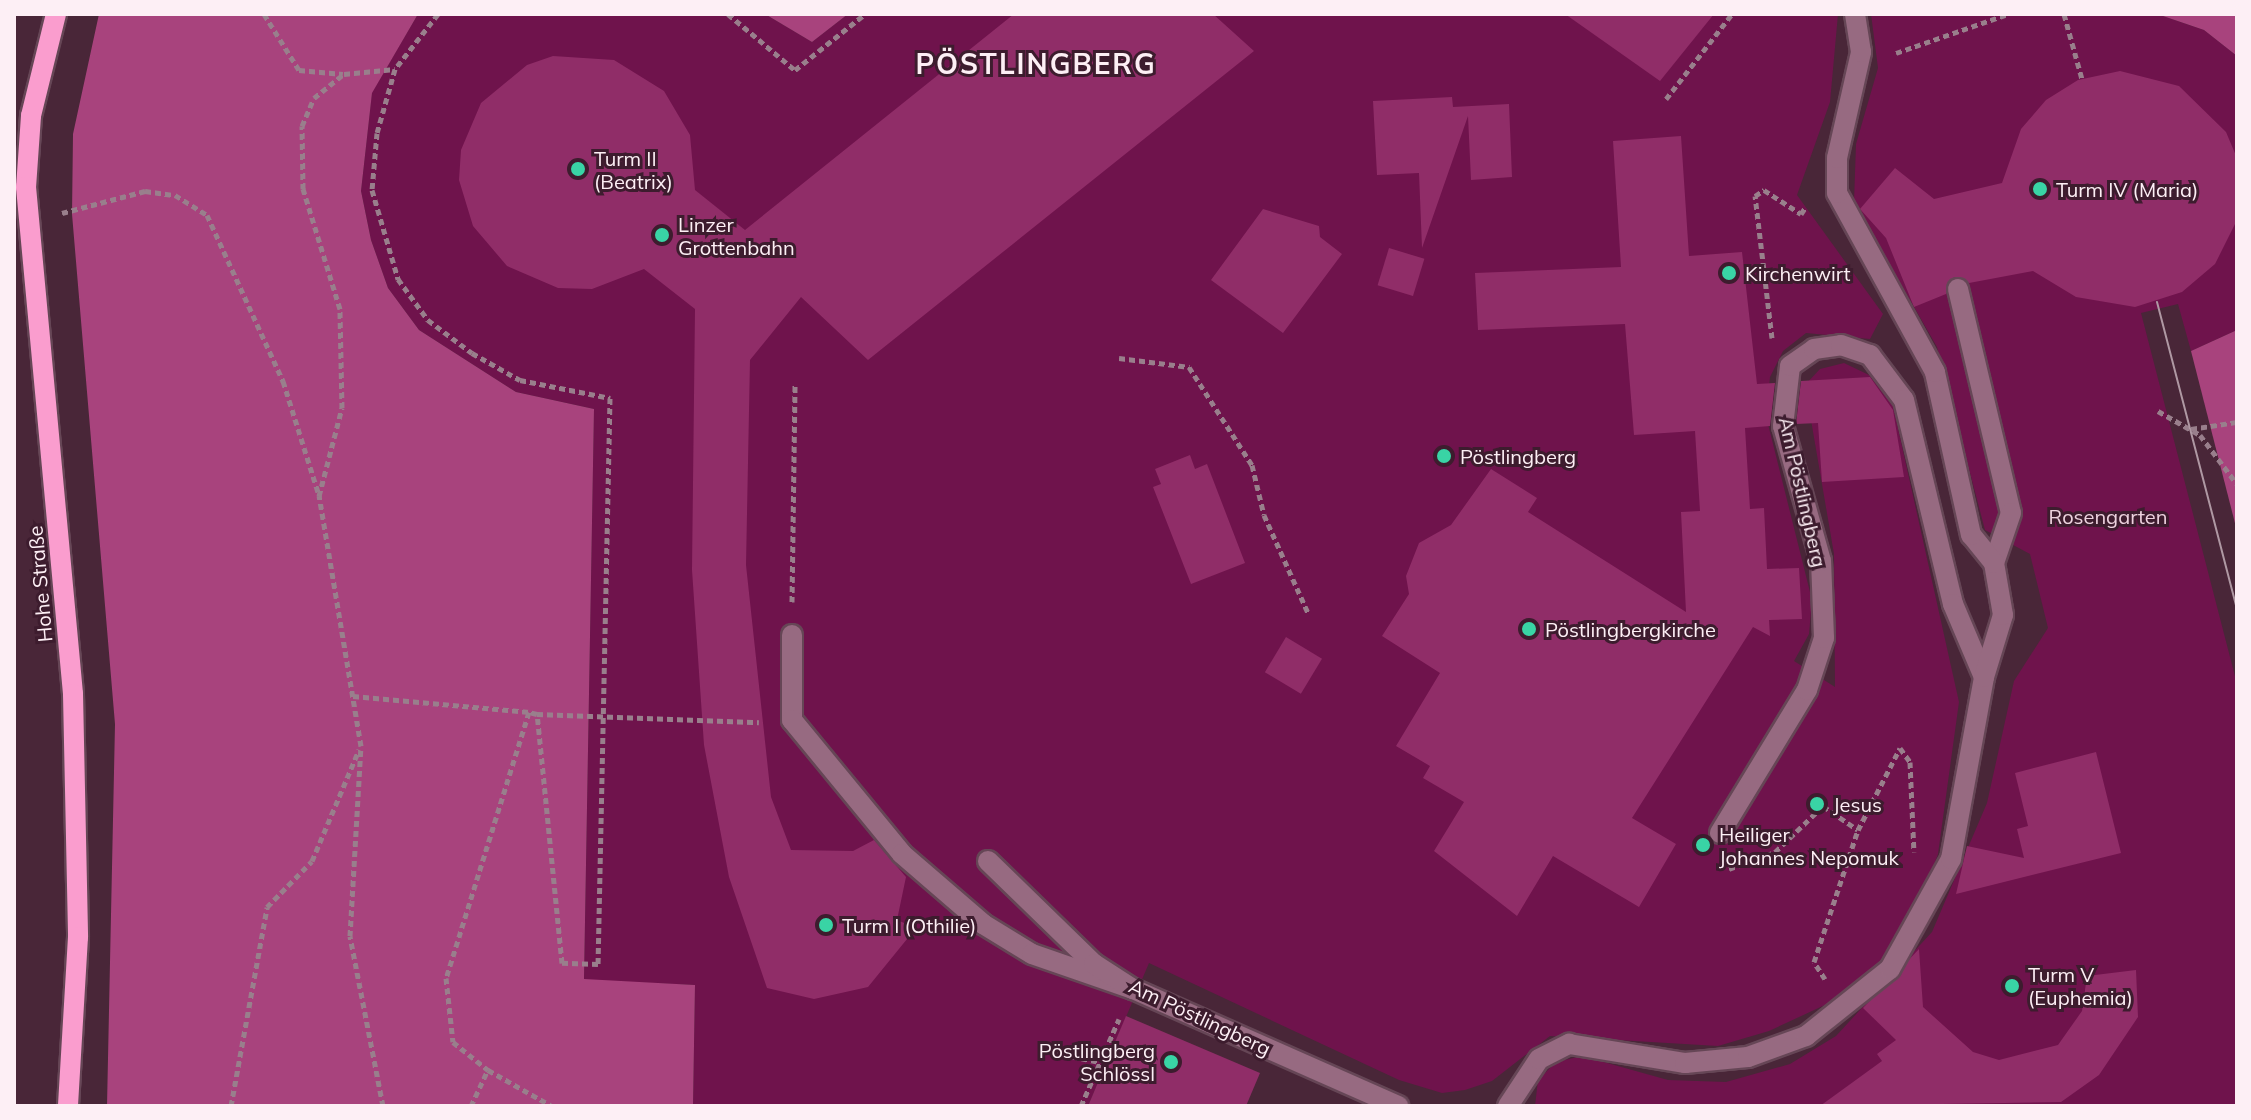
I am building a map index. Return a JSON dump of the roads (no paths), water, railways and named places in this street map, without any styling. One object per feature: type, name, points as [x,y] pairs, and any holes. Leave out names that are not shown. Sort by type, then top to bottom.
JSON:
[{"type":"main road","name":"Hohe Straße","points":[[56,14],[31,116],[26,187],[73,694],[78,937],[68,1106]]},
{"type":"street","points":[[1855,14],[1861,52],[1837,158],[1837,193],[1935,372],[1971,535],[1994,563]]},
{"type":"street","points":[[1508,1106],[1539,1059],[1569,1044],[1685,1063],[1748,1057],[1806,1036],[1890,969],[1931,906],[1963,808],[1984,677],[2003,615],[1994,563],[2011,513],[1958,289]]},
{"type":"street","name":"Am Pöstlingberg","points":[[1720,833],[1807,690],[1824,638],[1821,561],[1783,426],[1790,366],[1814,349],[1841,345],[1888,371],[1904,400],[1953,604],[1984,677]]},
{"type":"street","points":[[792,635],[792,720],[902,854],[983,924],[1088,979],[1133,989]]},
{"type":"street","name":"Am Pöstlingberg","points":[[988,861],[1094,964],[1133,989],[1398,1106]]},
{"type":"tram line","points":[[2157,302],[2237,609]]},
{"type":"place","name":"Turm II (Beatrix)","points":[[578,169]]},
{"type":"place","name":"Turm IV (Maria)","points":[[2040,189]]},
{"type":"place","name":"Linzer Grottenbahn","points":[[662,235]]},
{"type":"place","name":"Kirchenwirt","points":[[1729,273]]},
{"type":"place","name":"Pöstlingberg","points":[[1444,456]]},
{"type":"place","name":"Pöstlingbergkirche","points":[[1529,629]]},
{"type":"place","name":"Jesus","points":[[1817,804]]},
{"type":"place","name":"Heiliger Johannes Nepomuk","points":[[1703,845]]},
{"type":"place","name":"Turm I (Othilie)","points":[[826,925]]},
{"type":"place","name":"Turm V (Euphemia)","points":[[2012,986]]},
{"type":"place","name":"Pöstlingberg Schlössl","points":[[1171,1062]]},
{"type":"district","name":"PÖSTLINGBERG","points":[[1036,64]]},
{"type":"park label","name":"Rosengarten","points":[[2108,516]]}]
